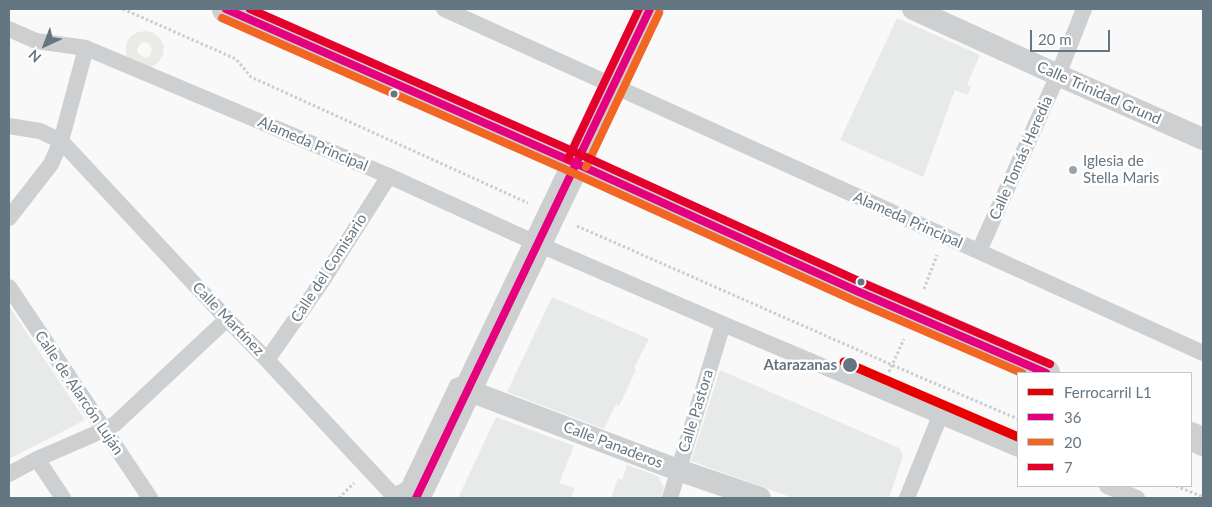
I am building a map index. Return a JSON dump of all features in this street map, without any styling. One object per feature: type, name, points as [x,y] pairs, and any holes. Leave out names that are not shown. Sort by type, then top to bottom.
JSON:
[{"type":"street","points":[[226,9],[577,163],[859,292],[1044,372]]},
{"type":"street","name":"Alameda Principal","points":[[444,9],[1203,353]]},
{"type":"street","points":[[401,497],[470,384],[650,9]]},
{"type":"street","name":"Calle Trinidad Grund","points":[[913,9],[1203,139]]},
{"type":"street","name":"Calle Tomás Heredia","points":[[979,252],[1058,75],[1084,9]]},
{"type":"street","name":"Alameda Principal","points":[[9,29],[36,41],[86,48],[388,176],[538,244],[1017,449]]},
{"type":"street","points":[[9,218],[51,164],[61,141],[86,48]]},
{"type":"street","points":[[9,126],[40,131],[61,141]]},
{"type":"street","name":"Calle Martínez","points":[[61,141],[227,319],[401,497]]},
{"type":"street","name":"Calle del Comisario","points":[[268,360],[322,283],[388,176]]},
{"type":"street","name":"Calle de Alarcón Luján","points":[[9,287],[150,498]]},
{"type":"street","points":[[9,474],[37,459],[115,424],[227,319]]},
{"type":"street","name":"Calle Pastora","points":[[670,498],[723,324]]},
{"type":"street","name":"Calle Panaderos","points":[[470,384],[678,470],[760,498]]},
{"type":"street","points":[[907,498],[940,416]]},
{"type":"street","points":[[37,459],[63,498]]},
{"type":"street","points":[[1110,487],[1137,498]]},
{"type":"path","points":[[1178,487],[1203,497]]},
{"type":"shaded area","points":[[897,18],[980,55],[967,85],[971,87],[967,95],[955,90],[923,177],[840,140]]},
{"type":"shaded area","points":[[138,32],[154,33],[164,46],[163,55],[158,63],[150,68],[131,64],[126,55],[128,40]],"holes":[[[143,42],[148,43],[152,49],[150,56],[145,58],[137,50]]]},
{"type":"shaded area","points":[[552,297],[649,339],[634,368],[636,370],[619,406],[616,404],[604,429],[507,392]]},
{"type":"shaded area","points":[[9,306],[85,420],[9,459]]},
{"type":"shaded area","points":[[720,370],[899,448],[903,456],[889,498],[793,498],[691,461]]},
{"type":"shaded area","points":[[496,417],[574,446],[559,483],[575,488],[571,498],[458,498]]},
{"type":"shaded area","points":[[627,465],[658,476],[664,487],[661,498],[611,498],[618,478],[622,480]]},
{"type":"rail line","name":"L1","points":[[844,362],[1017,437]]},
{"type":"transit line","name":"36","points":[[226,9],[573,162],[859,292],[1044,372]]},
{"type":"transit line","name":"7","points":[[250,9],[577,153],[863,283],[1050,364]]},
{"type":"transit line","name":"7","points":[[568,159],[639,9]]},
{"type":"transit line","name":"36","points":[[416,498],[650,9]]},
{"type":"transit line","name":"20","points":[[586,167],[659,13]]},
{"type":"transit line","name":"20","points":[[222,18],[569,171],[855,301],[1020,372]]},
{"type":"place","name":"Iglesia de Stella Maris","points":[[1073,170]]},
{"type":"place","name":"Atarazanas","points":[[850,365]]}]
